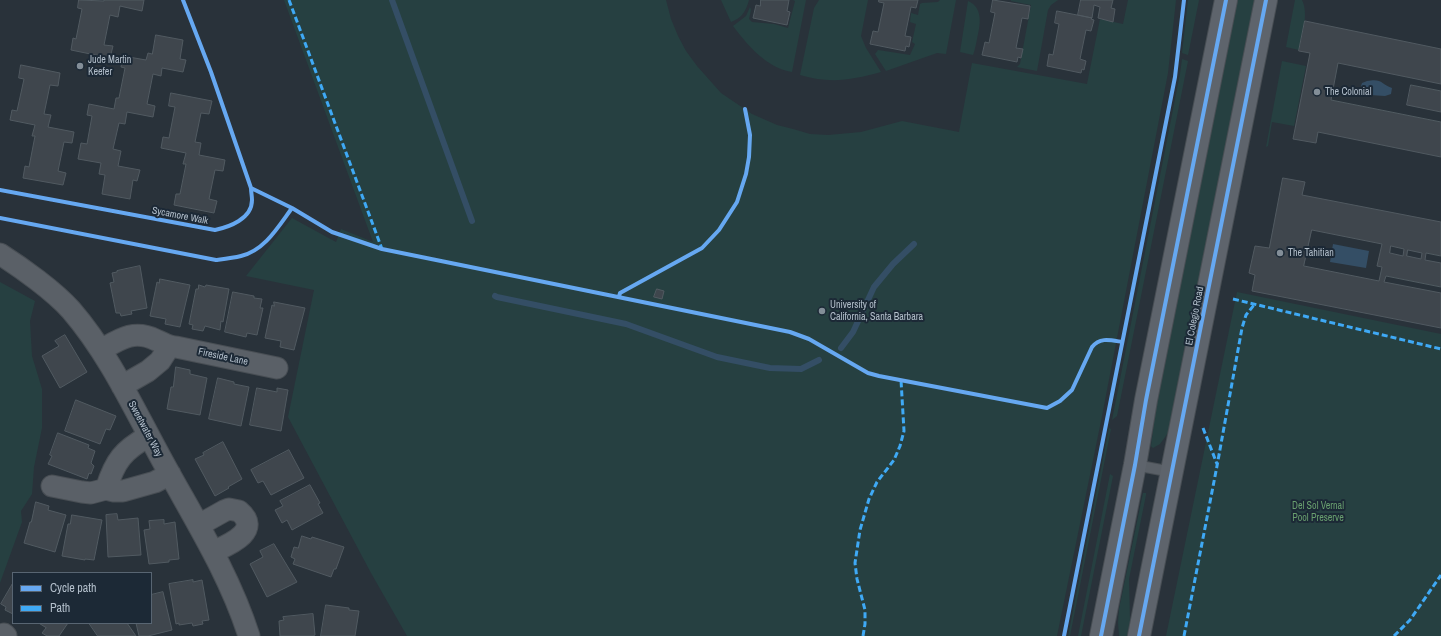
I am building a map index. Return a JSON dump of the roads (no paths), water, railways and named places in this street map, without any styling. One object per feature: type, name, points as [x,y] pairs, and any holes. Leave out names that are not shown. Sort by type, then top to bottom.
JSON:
[{"type":"main road","points":[[1101,636],[1135,465],[1146,400],[1226,0]]},
{"type":"main road","name":"El Colegio Road","points":[[1139,636],[1266,0]]},
{"type":"street","name":"Sweetwater Way","points":[[0,254],[50,290],[71,310],[101,350],[213,552],[232,590],[247,636]]},
{"type":"street","name":"Fireside Lane","points":[[101,350],[118,340],[135,335],[155,339],[169,347],[176,347],[277,368]]},
{"type":"street","points":[[122,386],[148,371],[160,361],[169,347]]},
{"type":"street","points":[[106,489],[113,468],[119,459],[134,444],[148,436]]},
{"type":"street","points":[[52,486],[91,493],[106,489],[122,491],[150,484],[170,474]]},
{"type":"street","points":[[199,525],[229,509],[239,511],[246,518],[246,527],[242,536],[213,552]]},
{"type":"lane","points":[[1135,465],[1172,472]]},
{"type":"water","points":[[1376,80],[1381,82],[1392,88],[1391,94],[1385,96],[1370,95],[1361,86],[1362,83]]},
{"type":"water","points":[[1333,244],[1369,251],[1366,268],[1330,262]]},
{"type":"waterway","points":[[392,0],[472,221]]},
{"type":"waterway","points":[[841,348],[853,332],[874,287],[893,264],[914,244]]},
{"type":"waterway","points":[[495,296],[626,324],[717,357],[770,368],[801,369],[819,360]]},
{"type":"place","name":"Jude Martin Keefer","points":[[80,66]]},
{"type":"place","name":"The Colonial","points":[[1317,92]]},
{"type":"place","name":"The Tahitian","points":[[1280,253]]},
{"type":"place","name":"University of California, Santa Barbara","points":[[822,311]]},
{"type":"park label","name":"Del Sol Vernal Pool Preserve","points":[[1318,512]]}]
